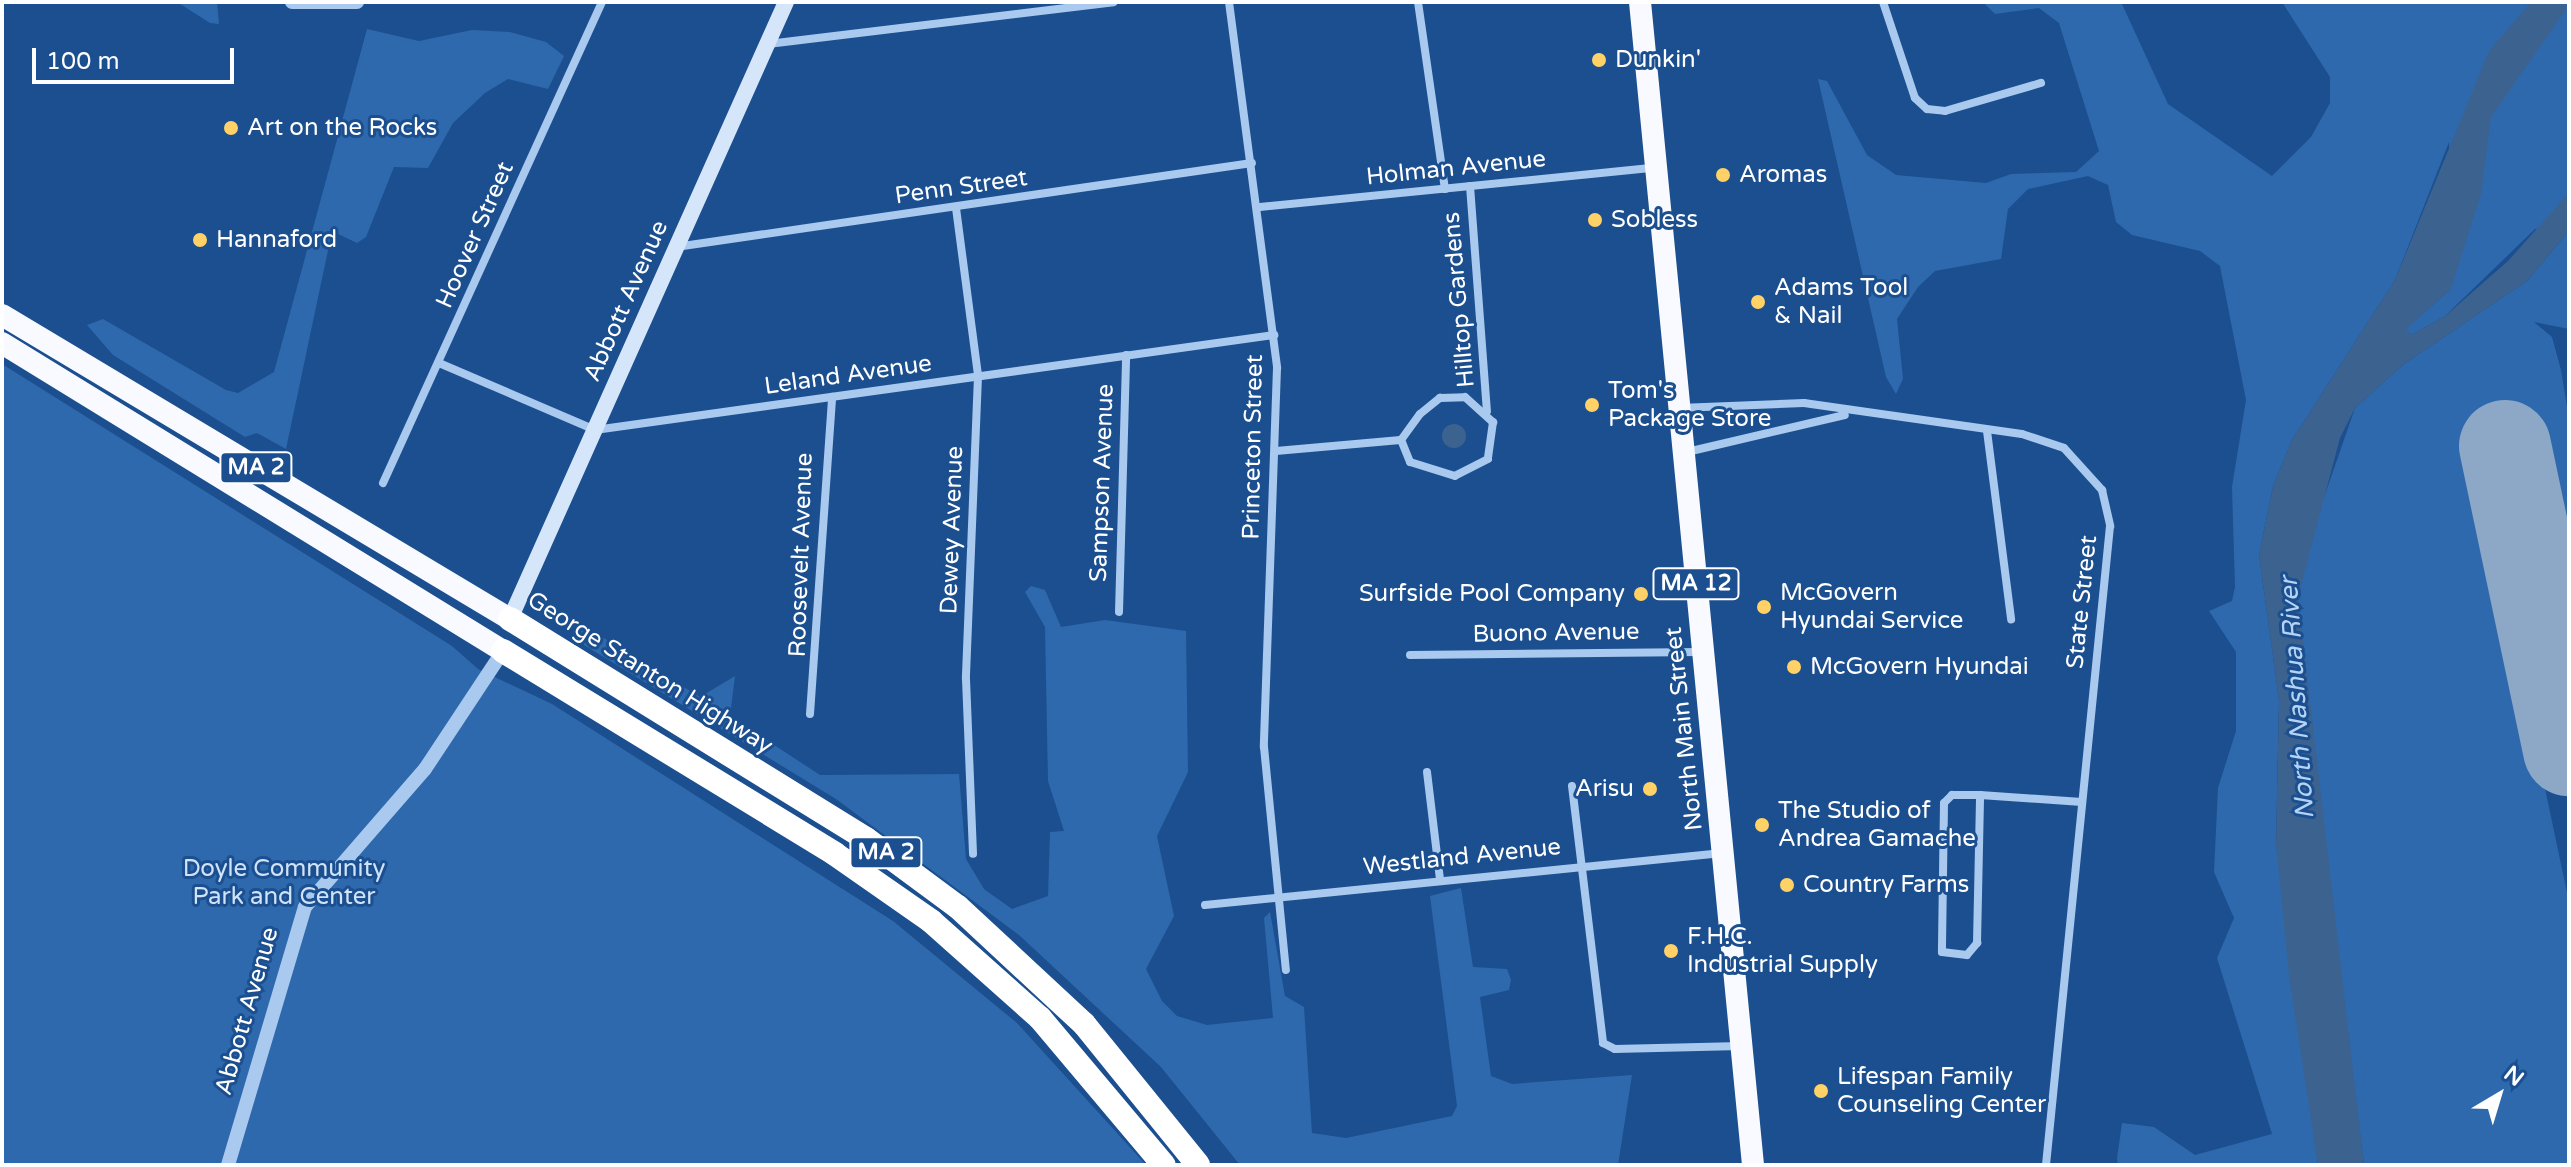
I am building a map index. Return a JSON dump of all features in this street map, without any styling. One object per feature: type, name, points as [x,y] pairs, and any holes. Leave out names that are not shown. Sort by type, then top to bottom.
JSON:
[{"type":"highway","name":"North Main Street","points":[[1640,2],[1753,1165]]},
{"type":"highway","name":"George Stanton Highway","points":[[2,315],[510,619],[866,839],[958,907],[1084,1024],[1198,1165]]},
{"type":"highway","name":"MA 2","points":[[2,343],[835,854],[931,921],[1040,1018],[1164,1165]]},
{"type":"main road","name":"Abbott Avenue","points":[[510,619],[786,2]]},
{"type":"street","points":[[292,2],[357,2]]},
{"type":"street","name":"Hoover Street","points":[[383,483],[602,2]]},
{"type":"street","points":[[767,44],[1113,2]]},
{"type":"street","name":"Princeton Street","points":[[1229,2],[1260,207],[1274,335],[1276,451],[1263,719],[1286,970]]},
{"type":"street","points":[[1418,2],[1445,189]]},
{"type":"street","points":[[1883,2],[1915,98],[1927,109],[1945,111],[2041,83]]},
{"type":"street","name":"Penn Street","points":[[676,248],[1252,163]]},
{"type":"street","name":"Holman Avenue","points":[[1260,207],[1656,168]]},
{"type":"street","name":"Hilltop Gardens","points":[[1470,186],[1487,411]]},
{"type":"street","name":"Dewey Avenue","points":[[956,208],[978,376],[966,679],[973,854]]},
{"type":"street","name":"Leland Avenue","points":[[595,430],[1274,335]]},
{"type":"street","name":"Sampson Avenue","points":[[1119,612],[1126,355]]},
{"type":"street","points":[[439,363],[595,430]]},
{"type":"street","name":"Roosevelt Avenue","points":[[810,714],[832,397]]},
{"type":"street","points":[[1276,451],[1401,440],[1440,398],[1465,397],[1487,411],[1493,448],[1467,474],[1410,462],[1401,440]]},
{"type":"street","name":"State Street","points":[[1679,408],[1770,402],[1987,431],[2064,448],[2091,471],[2109,508],[2046,1165]]},
{"type":"street","points":[[1682,452],[1849,414]]},
{"type":"street","points":[[1987,431],[2011,619]]},
{"type":"street","name":"Abbott Avenue","points":[[228,1165],[305,907],[425,769],[503,651]]},
{"type":"street","name":"Buono Avenue","points":[[1410,655],[1703,652]]},
{"type":"street","points":[[1427,772],[1440,880]]},
{"type":"street","points":[[1572,786],[1585,864],[1605,1046],[1742,1046]]},
{"type":"street","points":[[1980,795],[1977,943],[1967,955],[1942,952],[1944,803],[1952,795],[1980,795],[2082,802]]},
{"type":"street","name":"Westland Avenue","points":[[1205,905],[1585,864],[1723,853]]},
{"type":"green space","points":[[177,2],[217,2],[219,24],[210,23]]},
{"type":"green space","points":[[1983,2],[2121,2],[2168,104],[2272,176],[2311,137],[2330,103],[2330,77],[2282,2],[2569,2],[2569,227],[2535,229],[2444,317],[2411,335],[2405,329],[2451,289],[2449,142],[2395,280],[2292,440],[2273,486],[2259,555],[2279,700],[2276,843],[2318,1165],[2118,1165],[2117,1158],[2122,1123],[2154,1127],[2195,1155],[2272,1134],[2217,958],[2234,918],[2214,872],[2218,788],[2236,731],[2236,652],[2209,611],[2232,601],[2235,587],[2232,487],[2246,400],[2220,266],[2200,251],[2132,235],[2116,222],[2108,185],[2088,176],[2028,189],[2008,209],[2001,259],[1935,271],[1918,287],[1897,319],[1903,379],[1896,394],[1886,377],[1818,79],[1827,81],[1867,155],[1896,175],[1986,183],[2011,174],[2076,172],[2099,151],[2059,23],[2039,8],[1995,14]]},
{"type":"green space","points":[[367,29],[419,41],[472,30],[510,32],[546,42],[564,56],[548,89],[508,79],[485,93],[453,123],[428,168],[394,167],[366,237],[357,243],[338,234],[330,241],[286,449],[257,433],[245,437],[113,355],[87,325],[103,319],[226,390],[238,393],[274,372]]},
{"type":"green space","points":[[2569,231],[2569,329],[2534,322],[2552,337],[2561,370],[2569,419],[2569,531],[2554,529],[2534,437],[2474,452],[2569,902],[2569,1165],[2364,1165],[2300,658],[2298,597],[2312,532],[2355,408],[2404,364],[2527,281]]},
{"type":"green space","name":"Doyle Community Park and Center","points":[[2,364],[452,646],[478,669],[552,704],[893,921],[1017,1023],[1146,1165],[2,1165]]},
{"type":"green space","points":[[1031,586],[1045,590],[1061,627],[1105,620],[1186,631],[1188,772],[1157,836],[1174,916],[1146,969],[1162,1001],[1177,1016],[1207,1025],[1273,1018],[1264,918],[1270,912],[1285,996],[1304,1007],[1312,1133],[1346,1138],[1452,1116],[1457,1106],[1430,896],[1461,888],[1473,967],[1507,969],[1511,980],[1509,990],[1480,997],[1491,1076],[1512,1084],[1632,1075],[1618,1165],[1240,1165],[1161,1067],[1019,935],[836,799],[584,645],[568,616],[700,697],[735,676],[730,716],[820,775],[959,774],[966,859],[984,889],[1012,909],[1048,896],[1050,832],[1064,831],[1048,781],[1045,627],[1025,592]]},
{"type":"water","name":"North Nashua River","points":[[2531,2],[2569,5],[2491,117],[2481,194],[2451,289],[2406,329],[2411,335],[2444,317],[2508,261],[2569,193],[2569,231],[2527,281],[2404,364],[2355,408],[2340,438],[2298,597],[2364,1165],[2318,1165],[2289,976],[2276,843],[2279,700],[2259,555],[2273,486],[2292,440],[2395,280],[2489,51]]},
{"type":"water","points":[[1454,424],[1462,428],[1466,436],[1462,444],[1454,448],[1446,444],[1442,436],[1446,428]]},
{"type":"taxiway","points":[[2530,568],[2569,559]]},
{"type":"runway","points":[[2505,446],[2569,750]]},
{"type":"place","name":"Dunkin'","points":[[1599,60]]},
{"type":"place","name":"Art on the Rocks","points":[[231,128]]},
{"type":"place","name":"Aromas","points":[[1723,175]]},
{"type":"place","name":"Sobless","points":[[1595,220]]},
{"type":"place","name":"Hannaford","points":[[200,240]]},
{"type":"place","name":"Adams Tool & Nail","points":[[1758,302]]},
{"type":"place","name":"Tom's Package Store","points":[[1592,405]]},
{"type":"place","name":"Surfside Pool Company","points":[[1641,594]]},
{"type":"place","name":"McGovern Hyundai Service","points":[[1764,607]]},
{"type":"place","name":"McGovern Hyundai","points":[[1794,667]]},
{"type":"place","name":"Arisu","points":[[1650,789]]},
{"type":"place","name":"The Studio of Andrea Gamache","points":[[1762,825]]},
{"type":"place","name":"Country Farms","points":[[1787,885]]},
{"type":"place","name":"F.H.C. Industrial Supply","points":[[1671,951]]},
{"type":"place","name":"Lifespan Family Counseling Center","points":[[1821,1091]]}]
